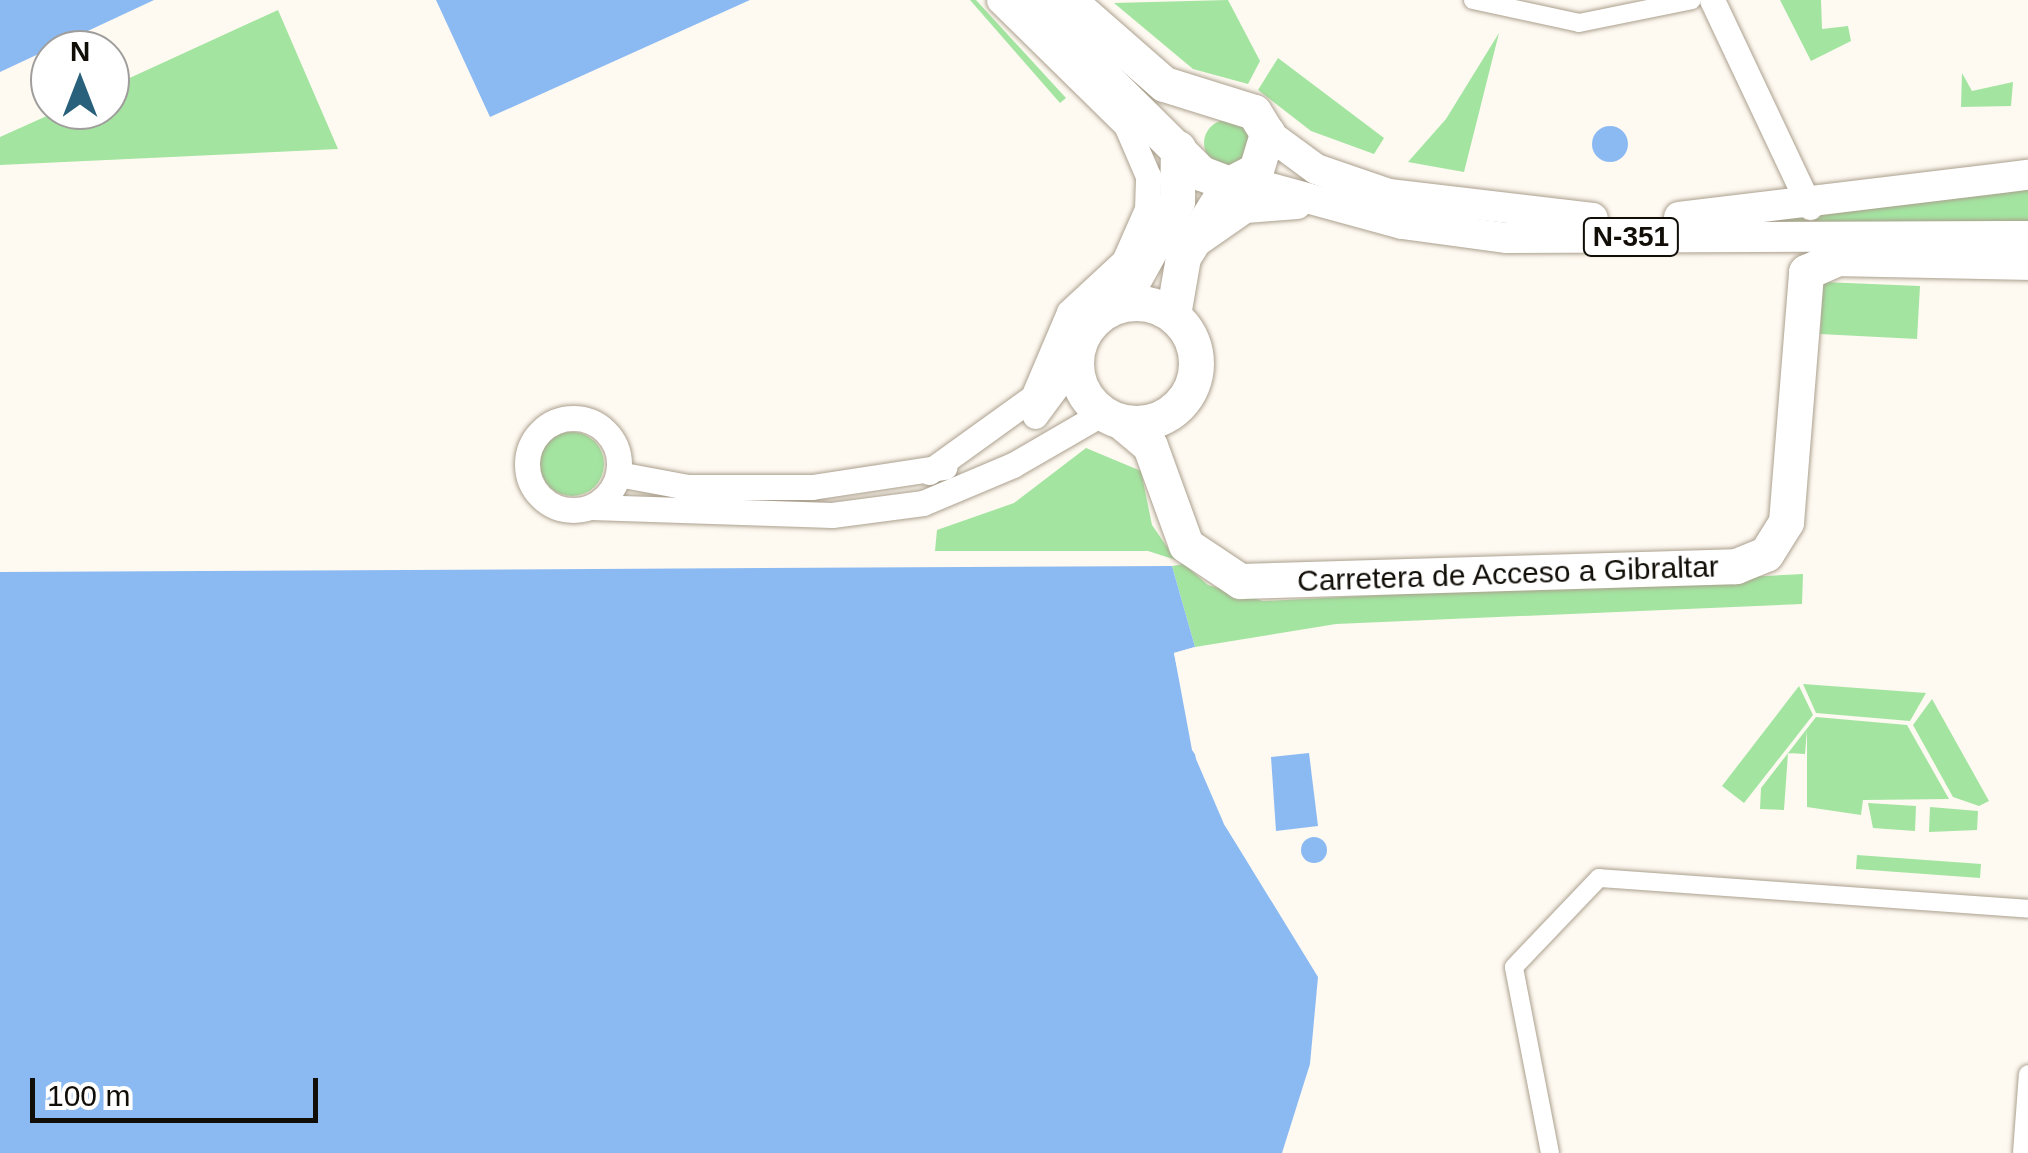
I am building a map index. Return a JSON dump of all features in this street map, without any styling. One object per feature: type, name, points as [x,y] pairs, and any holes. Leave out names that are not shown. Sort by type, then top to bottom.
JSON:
[{"type":"highway","name":"N-351","points":[[1026,0],[1178,148],[1235,182]]},
{"type":"highway","name":"N-351","points":[[1077,3],[1164,84],[1239,104],[1266,133]]},
{"type":"highway","points":[[1178,148],[1177,201],[1120,304],[1083,332],[1075,362],[1082,392],[1112,418],[1168,415],[1190,390],[1196,354],[1173,315],[1182,256],[1235,182],[1262,161],[1266,133]]},
{"type":"highway","name":"Carretera de Acceso a Gibraltar","points":[[1112,418],[1154,455],[1160,495],[1186,545],[1240,581],[1736,566],[1766,554],[1786,522],[1806,272],[1837,258],[2028,262]]},
{"type":"highway","points":[[1120,304],[1173,315]]},
{"type":"main road","name":"N-351","points":[[1266,133],[1353,184],[1472,210],[1624,218],[1810,206],[2028,175]]},
{"type":"main road","name":"N-351","points":[[1235,182],[1340,207],[1506,238],[2028,236]]},
{"type":"main road","points":[[1182,256],[1245,208],[1340,207]]},
{"type":"street","points":[[929,472],[1032,396],[1070,312],[1124,261],[1147,210],[1148,176],[1126,125],[999,0]]},
{"type":"street","points":[[1473,0],[1579,23],[1692,0]]},
{"type":"street","points":[[1712,0],[1810,206]]},
{"type":"street","points":[[618,474],[688,487],[812,487],[929,472],[1002,444],[1075,362]]},
{"type":"street","points":[[618,474],[609,434],[585,419],[562,419],[535,437],[526,462],[532,488],[552,506],[832,515],[923,503],[1014,466],[1112,418]]},
{"type":"street","points":[[591,507],[618,474]]},
{"type":"street","points":[[1550,1153],[1514,967],[1600,878],[2028,910]]},
{"type":"street","points":[[2022,1153],[2028,1074]]},
{"type":"green space","points":[[970,0],[976,0],[1066,98],[1060,103]]},
{"type":"green space","points":[[1228,0],[1260,61],[1248,84],[1193,69],[1114,3]]},
{"type":"green space","points":[[1780,0],[1821,0],[1822,29],[1848,26],[1851,41],[1811,61]]},
{"type":"green space","points":[[278,10],[338,149],[0,165],[0,137],[30,124],[30,130],[130,130],[130,78]]},
{"type":"green space","points":[[1499,33],[1464,172],[1408,162],[1446,119]]},
{"type":"green space","points":[[1278,58],[1384,138],[1374,154],[1311,131],[1258,90]]},
{"type":"green space","points":[[1962,73],[1972,91],[2013,82],[2011,106],[1961,107]]},
{"type":"green space","points":[[1227,120],[1243,127],[1250,143],[1243,159],[1227,166],[1211,159],[1204,143],[1211,127]]},
{"type":"green space","points":[[2028,185],[2028,227],[1629,227],[1830,214]]},
{"type":"green space","points":[[1823,282],[1920,286],[1917,339],[1820,334]]},
{"type":"green space","points":[[572,432],[594,442],[604,464],[594,486],[572,496],[550,486],[540,464],[550,442]]},
{"type":"green space","points":[[1086,448],[1141,471],[1152,525],[1176,560],[1148,551],[935,551],[937,530],[1014,503]]},
{"type":"green space","points":[[1184,564],[1208,585],[1263,601],[1803,574],[1802,604],[1336,624],[1195,647],[1172,566]]},
{"type":"green space","points":[[1803,684],[1926,693],[1910,721],[1816,713]]},
{"type":"green space","points":[[1799,686],[1813,715],[1744,803],[1722,786]]},
{"type":"green space","points":[[1932,699],[1989,801],[1979,806],[1953,797],[1913,725]]},
{"type":"green space","points":[[1816,717],[1907,725],[1949,799],[1863,800],[1861,815],[1807,807],[1807,730],[1805,754],[1788,753]]},
{"type":"green space","points":[[1788,753],[1784,810],[1760,809],[1761,788]]},
{"type":"green space","points":[[1868,803],[1916,806],[1915,831],[1873,828]]},
{"type":"green space","points":[[1930,807],[1978,811],[1977,830],[1929,832]]},
{"type":"green space","points":[[1857,855],[1981,864],[1980,878],[1856,869]]},
{"type":"water","points":[[0,0],[154,0],[90,30],[30,30],[30,58],[0,72]]},
{"type":"water","points":[[436,0],[750,0],[490,117]]},
{"type":"water","points":[[1610,126],[1623,131],[1628,144],[1623,157],[1610,162],[1597,157],[1592,144],[1597,131]]},
{"type":"water","points":[[1172,566],[1195,647],[1174,653],[1196,759],[1224,824],[1318,977],[1310,1064],[1282,1153],[0,1153],[0,572]]},
{"type":"water","points":[[1309,753],[1318,826],[1276,831],[1271,757]]},
{"type":"water","points":[[1314,837],[1323,841],[1327,850],[1323,859],[1314,863],[1305,859],[1301,850],[1305,841]]},
{"type":"pier","points":[[1195,647],[1180,656],[1209,774],[1192,750],[1174,653]]},
{"type":"pier","points":[[1217,781],[1228,822],[1323,977],[1224,824]]}]
